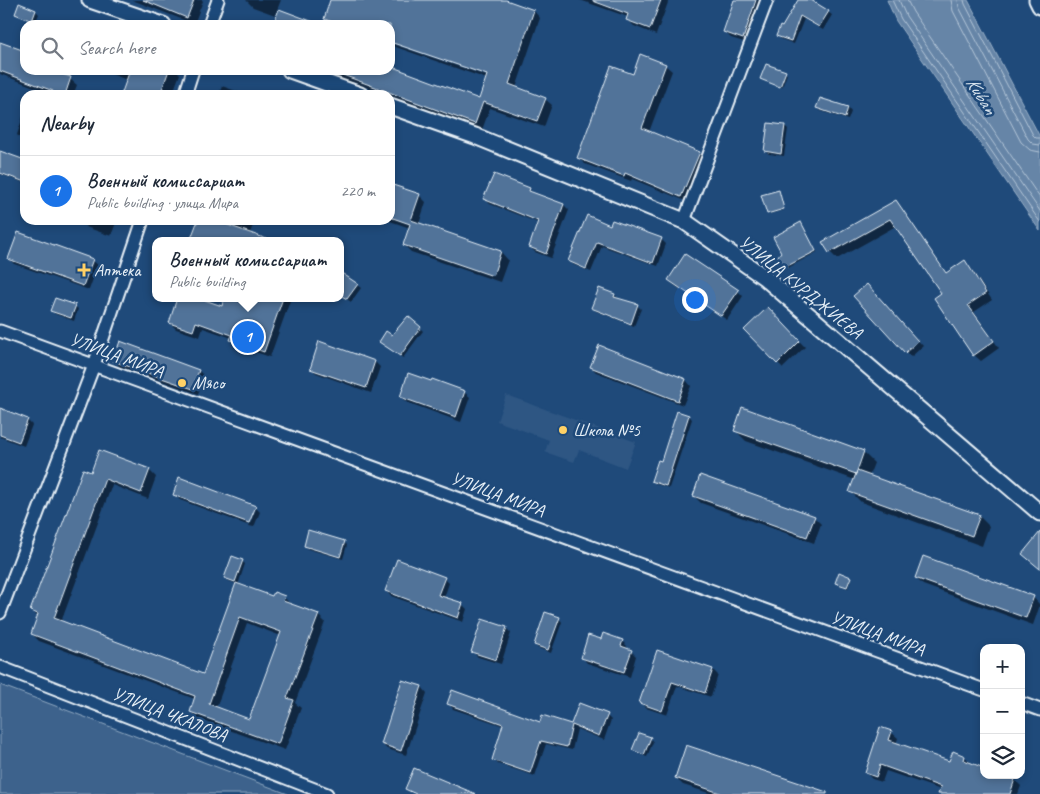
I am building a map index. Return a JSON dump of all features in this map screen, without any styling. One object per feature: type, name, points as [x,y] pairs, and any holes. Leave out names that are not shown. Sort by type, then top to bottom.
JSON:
[{"type":"street","points":[[90,0],[148,20]]},
{"type":"street","points":[[211,20],[218,0]]},
{"type":"street","points":[[684,221],[767,0]]},
{"type":"street","points":[[1037,0],[1040,6]]},
{"type":"street","points":[[187,90],[191,75]]},
{"type":"street","points":[[304,75],[346,90]]},
{"type":"street","name":"УЛИЦА КУРДЖИЕВА","points":[[395,108],[475,136],[684,221],[764,277],[1040,513]]},
{"type":"street","points":[[0,613],[94,365],[141,225]]},
{"type":"street","name":"УЛИЦА МИРА","points":[[0,331],[981,689]]},
{"type":"street","name":"УЛИЦА ЧКАЛОВА","points":[[0,667],[327,794]]},
{"type":"street","points":[[1025,705],[1040,710]]},
{"type":"shaded area","name":"Школа №5","points":[[506,395],[636,442],[626,468],[579,450],[574,462],[545,452],[549,440],[497,421]]},
{"type":"shaded area","points":[[0,685],[288,794],[0,794]]},
{"type":"water","name":"Kuban","points":[[887,0],[968,0],[1040,137],[1040,231],[896,21]]},
{"type":"building","points":[[143,0],[194,0],[187,18]]},
{"type":"building","points":[[330,0],[506,0],[534,10],[509,84],[546,98],[537,121],[483,102],[475,124],[395,94],[395,90],[383,90],[343,75],[395,75],[395,68],[479,99],[487,75],[395,44],[395,20],[324,19]]},
{"type":"building","points":[[593,0],[661,0],[650,29],[626,20],[628,14]]},
{"type":"building","points":[[734,0],[756,0],[743,39],[723,32]]},
{"type":"building","points":[[798,0],[811,0],[829,11],[819,27],[800,16],[791,41],[776,36],[780,26],[782,27]]},
{"type":"building","points":[[19,3],[36,10],[32,20],[15,14]]},
{"type":"building","points":[[279,9],[308,20],[275,20]]},
{"type":"building","points":[[0,42],[20,49],[20,75],[65,75],[71,77],[67,90],[50,90],[0,71]]},
{"type":"building","points":[[640,54],[666,64],[642,128],[700,152],[681,197],[625,173],[624,176],[577,158],[611,66],[633,74]]},
{"type":"building","points":[[766,64],[786,71],[780,87],[760,79]]},
{"type":"building","points":[[128,75],[167,75],[162,90],[123,90]]},
{"type":"building","points":[[820,98],[848,107],[845,118],[816,108]]},
{"type":"building","points":[[768,123],[785,125],[781,154],[764,151]]},
{"type":"building","points":[[0,151],[20,158],[20,180],[0,173]]},
{"type":"building","points":[[494,174],[530,188],[529,191],[564,204],[546,254],[529,247],[538,221],[483,199]]},
{"type":"building","points":[[395,186],[420,194],[411,220],[501,251],[493,276],[403,245],[410,224],[395,219]]},
{"type":"building","points":[[779,190],[784,209],[767,214],[761,195]]},
{"type":"building","points":[[896,200],[946,273],[965,260],[986,293],[968,305],[994,341],[973,356],[934,298],[941,293],[890,219],[829,253],[822,242]]},
{"type":"building","points":[[587,215],[610,225],[612,220],[662,238],[653,263],[597,242],[586,269],[568,261]]},
{"type":"building","points":[[801,222],[816,251],[774,273],[768,268],[781,252],[773,237]]},
{"type":"building","points":[[196,225],[228,225],[261,237],[192,237]]},
{"type":"building","points":[[18,232],[93,259],[83,286],[8,259]]},
{"type":"building","points":[[685,254],[739,290],[721,316],[668,280]]},
{"type":"building","points":[[344,275],[358,284],[347,299],[344,297]]},
{"type":"building","points":[[867,284],[918,341],[905,353],[853,296]]},
{"type":"building","points":[[599,288],[615,294],[614,297],[638,304],[631,324],[591,308]]},
{"type":"building","points":[[55,298],[76,305],[71,318],[50,311]]},
{"type":"building","points":[[176,302],[210,302],[222,306],[223,302],[282,302],[264,352],[230,340],[232,335],[196,322],[193,331],[169,323]]},
{"type":"building","points":[[768,307],[800,341],[777,364],[744,330]]},
{"type":"building","points":[[408,316],[421,327],[400,356],[379,342],[386,331],[392,335]]},
{"type":"building","points":[[120,341],[199,370],[193,389],[113,361]]},
{"type":"building","points":[[319,341],[375,361],[366,388],[310,369]]},
{"type":"building","points":[[599,345],[686,379],[678,401],[590,367]]},
{"type":"building","points":[[408,373],[431,381],[432,379],[465,391],[456,417],[400,397]]},
{"type":"building","points":[[742,407],[864,451],[856,474],[734,431]]},
{"type":"building","points":[[0,408],[28,419],[19,442],[0,435]]},
{"type":"building","points":[[677,411],[689,415],[666,486],[651,481],[658,460],[661,461]]},
{"type":"building","points":[[99,450],[150,469],[141,493],[105,479],[54,618],[203,674],[236,583],[272,596],[274,592],[285,596],[283,601],[319,614],[287,698],[294,700],[278,744],[190,712],[195,696],[31,634],[38,614],[30,611],[83,469],[91,472]],"holes":[[[240,617],[281,632],[249,719],[209,704]]]},
{"type":"building","points":[[857,471],[980,515],[972,536],[849,492]]},
{"type":"building","points":[[700,475],[815,516],[807,537],[693,496]]},
{"type":"building","points":[[179,477],[256,506],[249,523],[173,495]]},
{"type":"building","points":[[308,530],[345,541],[340,557],[304,546]]},
{"type":"building","points":[[1040,532],[1040,569],[1022,554]]},
{"type":"building","points":[[232,556],[243,560],[235,582],[224,578]]},
{"type":"building","points":[[923,556],[1034,596],[1026,618],[915,578]]},
{"type":"building","points":[[397,559],[445,577],[438,595],[463,603],[458,618],[385,591]]},
{"type":"building","points":[[839,572],[851,577],[847,587],[835,583]]},
{"type":"building","points":[[545,612],[560,617],[548,650],[534,645]]},
{"type":"building","points":[[482,619],[507,627],[496,660],[471,652]]},
{"type":"building","points":[[603,633],[623,640],[621,646],[632,650],[624,672],[581,658],[588,635],[601,639]]},
{"type":"building","points":[[657,650],[713,669],[705,693],[672,682],[662,711],[639,703]]},
{"type":"building","points":[[402,680],[422,686],[401,751],[381,744]]},
{"type":"building","points":[[452,690],[540,722],[542,715],[571,724],[579,703],[608,714],[599,736],[572,725],[567,747],[541,741],[530,773],[492,760],[503,724],[447,704]]},
{"type":"building","points":[[880,727],[892,731],[889,740],[949,761],[953,751],[965,756],[964,760],[980,766],[980,779],[1015,779],[1010,794],[938,794],[941,787],[880,765],[876,777],[865,773]]},
{"type":"building","points":[[639,733],[651,737],[644,755],[632,750]]},
{"type":"building","points":[[686,745],[827,792],[827,794],[723,794],[675,778]]},
{"type":"building","points":[[414,768],[476,794],[416,794],[405,789]]},
{"type":"place","name":"Аптека","points":[[84,270]]},
{"type":"place","name":"Военный комиссариат","points":[[248,337]]},
{"type":"place","name":"Мясо","points":[[182,383]]},
{"type":"place","name":"Школа №5","points":[[563,430]]}]
